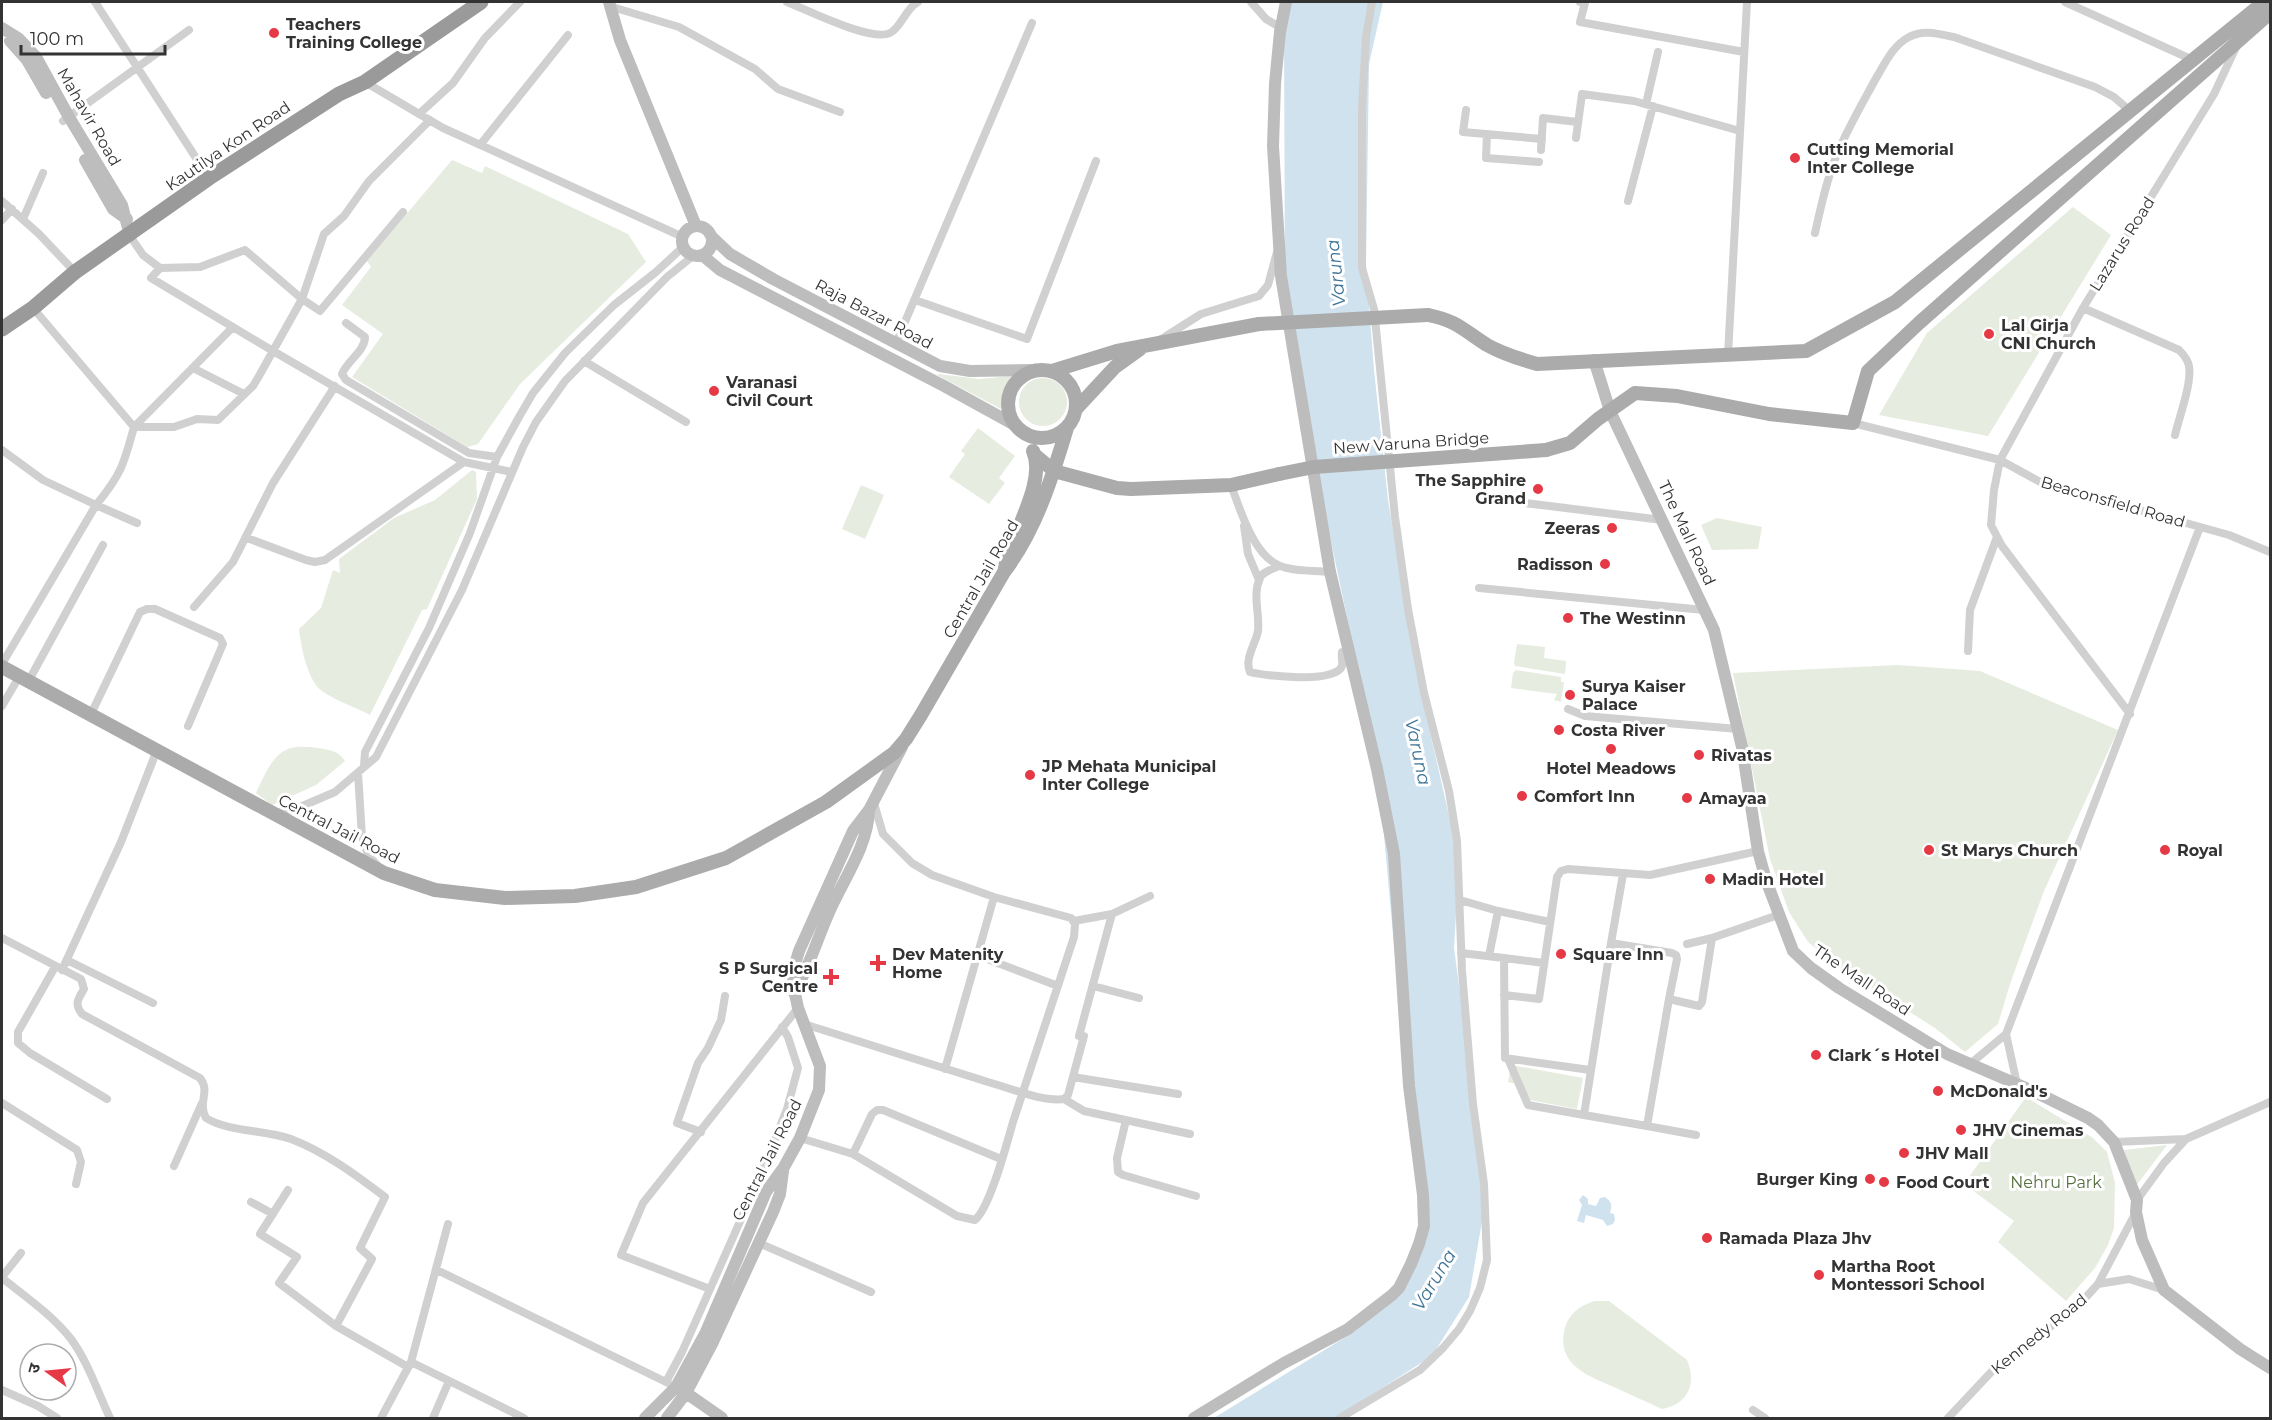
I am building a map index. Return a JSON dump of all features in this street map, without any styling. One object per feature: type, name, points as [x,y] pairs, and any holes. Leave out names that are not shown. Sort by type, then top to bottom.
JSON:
[{"type":"highway","name":"Kautilya Kon Road","points":[[2,329],[33,308],[75,272],[130,236],[209,178],[339,94],[365,82],[481,2]]},
{"type":"main road","points":[[1045,370],[1069,383],[1075,395],[1076,409],[1073,419],[1059,435],[1048,439],[1037,439],[1026,435],[1013,424],[1009,415],[1009,394],[1020,378],[1045,370],[1151,344],[1259,324],[1428,315],[1456,323],[1488,345],[1537,364],[1806,351],[1895,302],[2264,2]]},
{"type":"main road","points":[[1852,423],[1868,371],[1919,323],[2267,20]]},
{"type":"main road","points":[[1076,409],[1115,367],[1151,344]]},
{"type":"main road","name":"New Varuna Bridge","points":[[1054,471],[1117,488],[1231,485],[1314,467],[1546,450],[1570,443],[1635,393],[1677,396],[1769,414],[1852,423]]},
{"type":"main road","name":"Central Jail Road","points":[[2,665],[24,680],[384,873],[435,890],[506,898],[575,896],[636,887],[726,858],[826,802],[880,765],[906,739],[1004,572],[1017,555],[1038,514],[1067,428]]},
{"type":"main road","points":[[1004,572],[1008,553],[1029,505],[1035,483],[1035,455],[1026,435]]},
{"type":"main road","points":[[1035,455],[1054,471]]},
{"type":"street","points":[[95,2],[209,178]]},
{"type":"street","points":[[419,114],[453,83],[485,38],[520,2]]},
{"type":"street","points":[[787,2],[802,4],[845,26],[883,34],[895,29],[910,7],[918,2]]},
{"type":"street","points":[[1251,2],[1266,19],[1281,28]]},
{"type":"street","points":[[1194,1419],[1284,1363],[1360,1321],[1399,1288],[1422,1236],[1423,1201],[1409,1086],[1394,854],[1330,572],[1281,276],[1273,147],[1275,84],[1286,2]]},
{"type":"street","points":[[1340,1419],[1420,1370],[1443,1348],[1470,1311],[1487,1260],[1484,1184],[1473,1104],[1461,954],[1457,841],[1408,609],[1395,517],[1374,309],[1362,268],[1362,108],[1367,26],[1372,2]]},
{"type":"street","points":[[1580,2],[1585,3],[1580,22],[1744,52]]},
{"type":"street","points":[[1728,355],[1746,2]]},
{"type":"street","points":[[2065,2],[2193,60]]},
{"type":"street","points":[[609,4],[679,27],[755,69],[778,89],[840,112]]},
{"type":"street","points":[[609,4],[620,40],[696,226]]},
{"type":"street","points":[[2247,15],[2267,20]]},
{"type":"street","points":[[896,343],[1032,23]]},
{"type":"street","name":"Mahavir Road","points":[[2,28],[27,46],[42,77]]},
{"type":"street","points":[[66,119],[189,30]]},
{"type":"street","points":[[2227,31],[2238,43]]},
{"type":"street","points":[[1815,233],[1826,186],[1837,154],[1854,118],[1887,61],[1899,44],[1909,37],[1922,33],[1954,37],[2095,87],[2114,97],[2130,111]]},
{"type":"street","points":[[2,35],[16,46],[42,77],[113,209],[127,219],[130,236],[143,255],[160,268],[200,267],[245,250],[302,299],[320,311],[403,212]]},
{"type":"street","points":[[480,145],[568,35]]},
{"type":"street","name":"Lazarus Road","points":[[1997,537],[1991,525],[1994,490],[2000,460],[2082,308],[2214,94],[2238,43]]},
{"type":"street","points":[[1628,201],[1658,52]]},
{"type":"street","points":[[365,82],[430,120],[683,242],[720,270],[1013,424]]},
{"type":"street","points":[[1576,138],[1582,94],[1649,105],[1740,131]]},
{"type":"street","points":[[1466,110],[1463,132],[1542,139]]},
{"type":"street","points":[[1541,150],[1543,118],[1578,122]]},
{"type":"street","points":[[33,308],[134,427],[174,427],[197,419],[218,420],[253,386],[273,351],[302,299],[324,234],[344,216],[369,181],[430,120]]},
{"type":"street","points":[[1487,134],[1486,158],[1539,162]]},
{"type":"street","points":[[915,300],[1027,339],[1096,161]]},
{"type":"street","points":[[23,219],[43,173]]},
{"type":"street","points":[[2,201],[75,272]]},
{"type":"street","points":[[2,220],[12,209]]},
{"type":"street","points":[[271,813],[293,810],[327,796],[361,769],[376,757],[462,590],[512,472],[536,422],[565,381],[667,277],[710,249],[711,236],[705,228],[696,226],[687,230],[683,242],[656,272],[614,306],[565,353],[533,393],[497,457],[470,533],[429,628],[365,752],[361,769],[364,846],[368,855],[384,873]]},
{"type":"street","name":"Raja Bazar Road","points":[[711,236],[730,254],[764,274],[924,359],[954,370],[1045,370]]},
{"type":"street","points":[[1151,344],[1201,314],[1259,296],[1268,285],[1279,244]]},
{"type":"street","points":[[160,268],[151,278],[464,462],[512,472]]},
{"type":"street","points":[[2082,308],[2179,350],[2186,358],[2189,365],[2187,385],[2175,435]]},
{"type":"street","points":[[346,323],[365,337],[365,344],[344,368],[342,374],[346,380],[469,453],[497,457]]},
{"type":"street","points":[[2,665],[96,505],[124,466],[134,427],[233,327]]},
{"type":"street","name":"The Mall Road","points":[[1594,360],[1610,411],[1714,630],[1738,729],[1758,851],[1793,951],[1811,968],[1930,1044],[2088,1118],[2098,1125],[2114,1142],[2137,1206],[2142,1240],[2164,1290],[2240,1349],[2271,1368]]},
{"type":"street","points":[[584,361],[686,422]]},
{"type":"street","points":[[193,368],[244,394]]},
{"type":"street","points":[[194,607],[233,562],[273,483],[335,387]]},
{"type":"street","name":"Beaconsfield Road","points":[[1852,423],[2000,460],[2042,483],[2229,535],[2271,552]]},
{"type":"street","points":[[2,450],[43,480],[137,523]]},
{"type":"street","points":[[247,538],[306,560],[324,561],[464,462]]},
{"type":"street","points":[[1231,485],[1243,516],[1263,555],[1280,566],[1330,572]]},
{"type":"street","points":[[1517,502],[1662,520]]},
{"type":"street","points":[[1243,516],[1248,554],[1259,580]]},
{"type":"street","points":[[1970,1064],[2006,1034],[2200,527]]},
{"type":"street","points":[[1997,537],[2001,546],[2130,714]]},
{"type":"street","points":[[1968,651],[1970,610],[1997,537]]},
{"type":"street","points":[[2,706],[24,680],[103,546]]},
{"type":"street","points":[[1280,566],[1263,574],[1259,580],[1256,598],[1258,631],[1248,664],[1250,672],[1321,677],[1339,669],[1342,663],[1342,652],[1348,649]]},
{"type":"street","points":[[1479,588],[1704,610]]},
{"type":"street","points":[[91,714],[140,612],[155,609],[220,638],[223,644],[188,726]]},
{"type":"street","points":[[1568,709],[1585,716],[1738,729]]},
{"type":"street","name":"Central Jail Road","points":[[645,1419],[676,1387],[705,1334],[766,1192],[784,1167],[800,1138],[816,1099],[821,1080],[820,1066],[794,993],[804,976],[830,910],[863,840],[869,824],[871,805],[906,739]]},
{"type":"street","points":[[107,1099],[30,1053],[18,1043],[18,1032],[58,968],[67,960],[121,842],[157,750]]},
{"type":"street","points":[[871,805],[883,834],[912,862],[932,875],[994,897],[1062,915],[1074,921],[1112,914],[1149,896]]},
{"type":"street","points":[[1504,995],[1539,999],[1557,877],[1561,871],[1568,869],[1650,875],[1758,851]]},
{"type":"street","points":[[1584,1114],[1623,873]]},
{"type":"street","points":[[945,1069],[994,897]]},
{"type":"street","points":[[1460,900],[1550,922]]},
{"type":"street","points":[[1489,956],[1498,911]]},
{"type":"street","points":[[804,1024],[1023,1092],[1057,1100],[1064,1099],[1068,1095],[1073,1077],[1112,914]]},
{"type":"street","points":[[1687,944],[1779,915]]},
{"type":"street","points":[[800,1138],[853,1154],[957,1216],[975,1220],[980,1216],[1001,1159],[1074,937],[1076,929],[1074,921]]},
{"type":"street","points":[[1669,999],[1699,1006],[1702,1002],[1712,938]]},
{"type":"street","points":[[3,942],[81,979],[84,989],[77,1001],[77,1007],[82,1014],[200,1078],[205,1084],[206,1092],[202,1103],[174,1166]]},
{"type":"street","points":[[1611,943],[1672,953],[1677,959],[1647,1126]]},
{"type":"street","points":[[1461,954],[1544,963]]},
{"type":"street","points":[[977,956],[1058,986]]},
{"type":"street","points":[[1504,958],[1503,1055],[1508,1059],[1528,1105],[1696,1136]]},
{"type":"street","points":[[67,960],[153,1003]]},
{"type":"street","points":[[1093,986],[1139,998]]},
{"type":"street","points":[[702,1132],[677,1123],[699,1063],[721,1020],[725,996]]},
{"type":"street","points":[[710,1289],[621,1255],[643,1203],[668,1170],[702,1132],[798,1008]]},
{"type":"street","points":[[667,1419],[682,1352],[762,1172],[787,1109],[798,1068],[788,1037],[782,1027]]},
{"type":"street","points":[[2006,1034],[2017,1084]]},
{"type":"street","points":[[1508,1059],[1590,1070]]},
{"type":"street","points":[[1073,1077],[1178,1094]]},
{"type":"street","points":[[1064,1099],[1084,1111],[1190,1134]]},
{"type":"street","points":[[2114,1142],[2186,1139],[2271,1102]]},
{"type":"street","points":[[2,1103],[77,1149],[81,1162],[76,1184]]},
{"type":"street","points":[[202,1103],[204,1114],[210,1121],[292,1139],[352,1172],[385,1197],[360,1248],[372,1259],[336,1326]]},
{"type":"street","points":[[853,1154],[872,1114],[877,1110],[883,1110],[1001,1159]]},
{"type":"street","points":[[1126,1120],[1117,1158],[1118,1172],[1196,1196]]},
{"type":"street","name":"Kennedy Road","points":[[1948,1419],[1995,1368],[2077,1307],[2098,1284],[2137,1206],[2164,1163],[2186,1139]]},
{"type":"street","points":[[676,1387],[711,1344],[759,1244],[780,1194],[784,1167]]},
{"type":"street","points":[[288,1190],[260,1234],[297,1257],[279,1283],[336,1326],[524,1419]]},
{"type":"street","points":[[251,1202],[273,1214]]},
{"type":"street","points":[[381,1419],[410,1364],[448,1224]]},
{"type":"street","points":[[759,1244],[870,1292]]},
{"type":"street","points":[[21,1253],[2,1278],[50,1317],[71,1339],[110,1419]]},
{"type":"street","points":[[437,1270],[676,1387],[722,1419]]},
{"type":"street","points":[[2098,1284],[2128,1279],[2164,1290]]},
{"type":"street","points":[[433,1419],[449,1381]]},
{"type":"street","points":[[2,1390],[38,1406],[57,1419]]},
{"type":"street","points":[[1753,1410],[1765,1419]]},
{"type":"green space","points":[[452,160],[482,173],[485,166],[628,234],[646,262],[520,384],[478,444],[467,447],[352,377],[383,334],[342,305],[371,267],[367,261]]},
{"type":"green space","points":[[2073,207],[2111,235],[1988,436],[1879,415],[1927,333]]},
{"type":"green space","points":[[937,375],[979,379],[1012,376],[1004,392],[1003,410]]},
{"type":"green space","points":[[1038,378],[1048,378],[1060,385],[1067,397],[1067,407],[1060,419],[1048,426],[1038,426],[1023,415],[1019,407],[1019,397],[1030,382]]},
{"type":"green space","points":[[978,428],[1015,456],[999,478],[1005,483],[989,504],[949,477],[965,454],[961,451]]},
{"type":"green space","points":[[472,470],[476,472],[477,499],[427,609],[422,610],[370,715],[322,691],[312,679],[309,671],[299,629],[321,608],[333,570],[340,573],[339,559],[394,518],[435,500]]},
{"type":"green space","points":[[861,485],[884,495],[865,539],[842,529]]},
{"type":"green space","points":[[1717,518],[1762,527],[1758,549],[1712,550],[1701,525]]},
{"type":"green space","points":[[1517,644],[1545,647],[1544,658],[1566,661],[1565,674],[1515,666]]},
{"type":"green space","points":[[1898,665],[1980,671],[2118,730],[2044,891],[1998,1024],[1965,1052],[1935,1028],[1845,971],[1808,942],[1789,912],[1770,859],[1733,673]]},
{"type":"green space","points":[[1516,670],[1561,677],[1561,682],[1564,682],[1561,702],[1554,700],[1557,694],[1511,688],[1513,673]]},
{"type":"green space","points":[[293,747],[310,747],[334,752],[345,761],[316,785],[272,805],[256,793],[269,766],[279,755]]},
{"type":"green space","points":[[1511,1065],[1583,1078],[1577,1109],[1525,1099],[1517,1084],[1508,1082]]},
{"type":"green space","name":"Nehru Park","points":[[2026,1097],[2093,1138],[2107,1152],[2115,1183],[2114,1228],[2108,1245],[2095,1268],[2066,1301],[1998,1242],[2014,1221],[1964,1184]]},
{"type":"green space","points":[[2167,1145],[2136,1186],[2124,1150]]},
{"type":"green space","points":[[1594,1301],[1609,1301],[1687,1360],[1691,1377],[1688,1392],[1684,1398],[1662,1409],[1595,1379],[1570,1360],[1563,1341],[1569,1318],[1584,1305]]},
{"type":"water","name":"Varuna","points":[[1289,2],[1383,2],[1369,64],[1366,265],[1374,370],[1388,500],[1416,671],[1453,833],[1457,897],[1454,948],[1487,1192],[1469,1297],[1432,1356],[1335,1418],[1214,1418],[1357,1330],[1413,1267],[1429,1222],[1408,1098],[1377,759],[1326,518],[1285,298],[1284,19]]},
{"type":"water","points":[[1583,1195],[1588,1199],[1588,1204],[1596,1206],[1600,1198],[1605,1197],[1611,1204],[1610,1213],[1614,1214],[1613,1224],[1607,1226],[1603,1220],[1586,1215],[1584,1223],[1577,1221],[1582,1205],[1579,1200]]},
{"type":"place","name":"Teachers Training College","points":[[274,33]]},
{"type":"place","name":"Cutting Memorial Inter College","points":[[1795,158]]},
{"type":"place","name":"Lal Girja CNI Church","points":[[1989,334]]},
{"type":"place","name":"Varanasi Civil Court","points":[[714,391]]},
{"type":"place","name":"The Sapphire Grand","points":[[1538,489]]},
{"type":"place","name":"Zeeras","points":[[1612,528]]},
{"type":"place","name":"Radisson","points":[[1605,564]]},
{"type":"place","name":"The Westinn","points":[[1568,618]]},
{"type":"place","name":"Surya Kaiser Palace","points":[[1570,695]]},
{"type":"place","name":"Costa River","points":[[1559,730]]},
{"type":"place","name":"Hotel Meadows","points":[[1611,749]]},
{"type":"place","name":"Rivatas","points":[[1699,755]]},
{"type":"place","name":"JP Mehata Municipal Inter College","points":[[1030,775]]},
{"type":"place","name":"Comfort Inn","points":[[1522,796]]},
{"type":"place","name":"Amayaa","points":[[1687,798]]},
{"type":"place","name":"St Marys Church","points":[[1929,850]]},
{"type":"place","name":"Royal","points":[[2165,850]]},
{"type":"place","name":"Madin Hotel","points":[[1710,879]]},
{"type":"place","name":"Square Inn","points":[[1561,954]]},
{"type":"place","name":"Dev Matenity Home","points":[[878,963]]},
{"type":"place","name":"S P Surgical Centre","points":[[831,977]]},
{"type":"place","name":"Clark´s Hotel","points":[[1816,1055]]},
{"type":"place","name":"McDonald's","points":[[1938,1091]]},
{"type":"place","name":"JHV Cinemas","points":[[1961,1130]]},
{"type":"place","name":"JHV Mall","points":[[1904,1153]]},
{"type":"place","name":"Burger King","points":[[1870,1179]]},
{"type":"place","name":"Food Court","points":[[1884,1182]]},
{"type":"place","name":"Ramada Plaza Jhv","points":[[1707,1238]]},
{"type":"place","name":"Martha Root Montessori School","points":[[1819,1275]]}]
